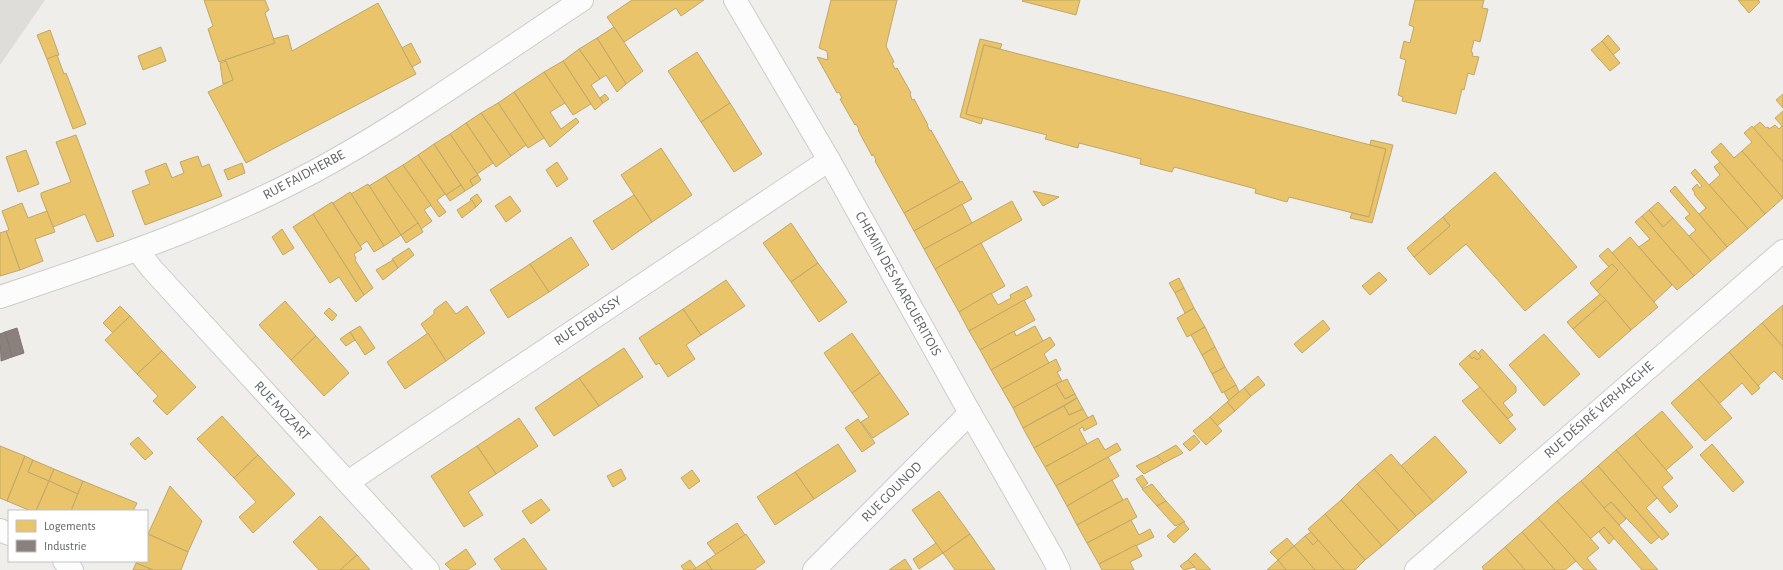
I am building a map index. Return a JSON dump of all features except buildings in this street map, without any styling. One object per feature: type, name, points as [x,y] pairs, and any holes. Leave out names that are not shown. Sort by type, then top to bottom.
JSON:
[{"type":"street","name":"RUE FAIDHERBE","points":[[0,297],[137,250],[219,217],[274,192],[335,160],[384,131],[582,0]]},
{"type":"street","name":"CHEMIN DES MARGUERITOIS","points":[[735,0],[830,160],[1059,570]]},
{"type":"street","name":"RUE DEBUSSY","points":[[348,482],[830,160]]},
{"type":"street","name":"RUE MOZART","points":[[137,250],[157,275],[428,570]]},
{"type":"street","name":"RUE DÉSIRÉ VERHAEGHE","points":[[1416,570],[1783,251]]},
{"type":"street","name":"RUE GOUNOD","points":[[814,570],[970,413]]},
{"type":"street","points":[[65,562],[72,570]]},
{"type":"shaded area","points":[[0,0],[45,0],[0,65]]}]
